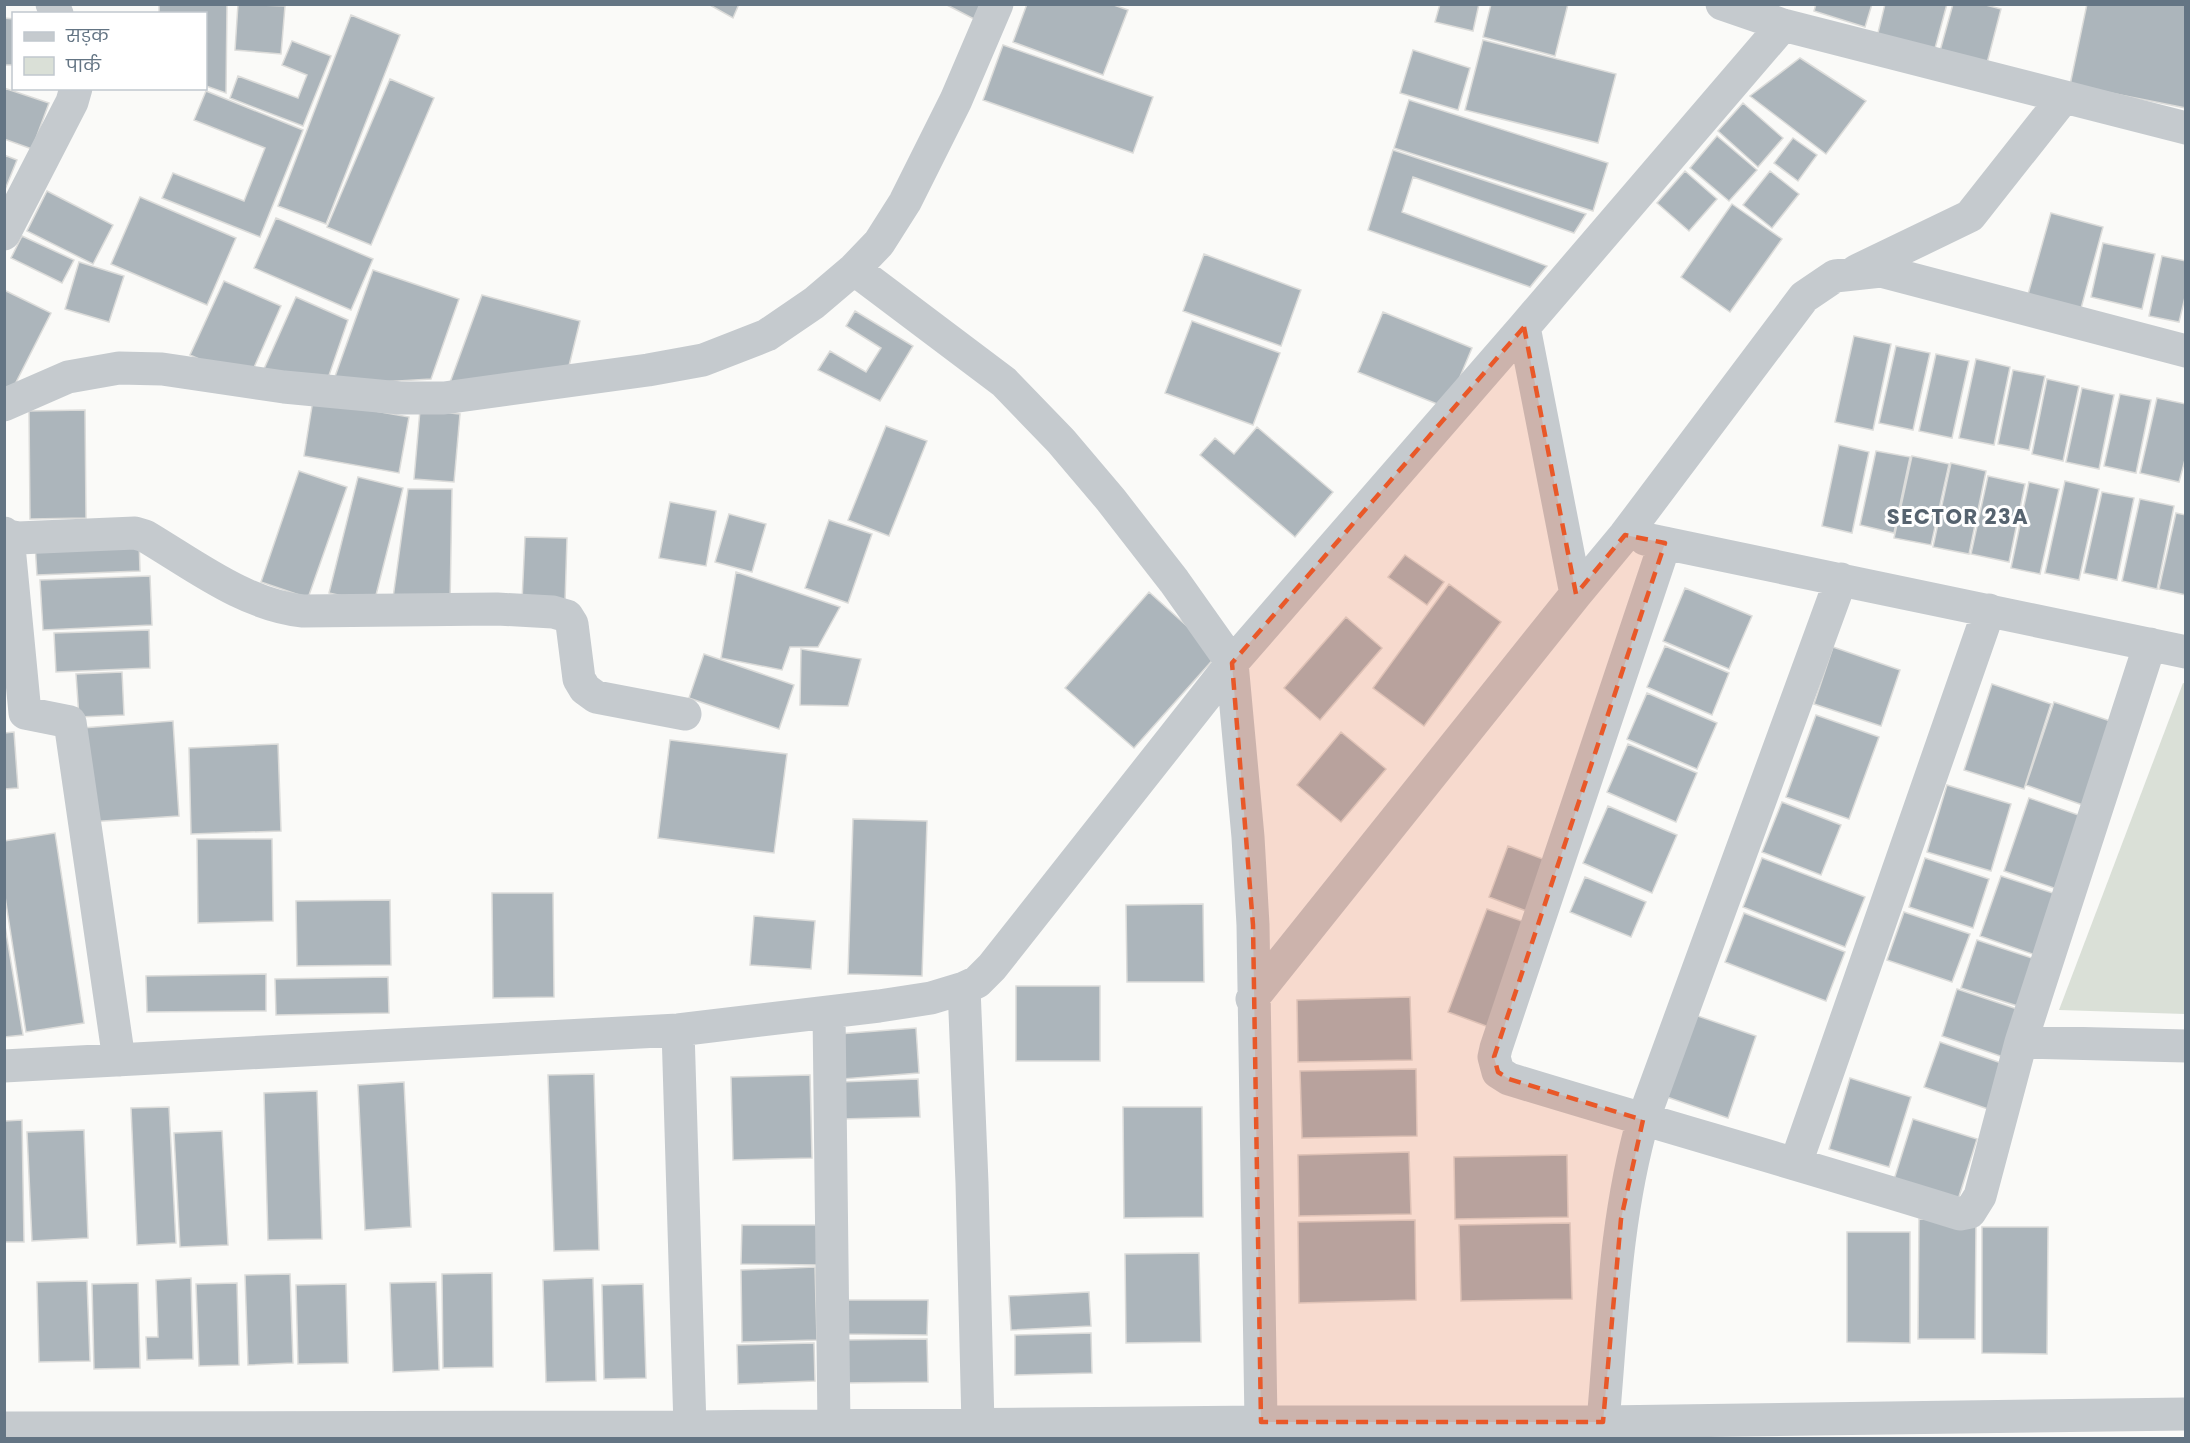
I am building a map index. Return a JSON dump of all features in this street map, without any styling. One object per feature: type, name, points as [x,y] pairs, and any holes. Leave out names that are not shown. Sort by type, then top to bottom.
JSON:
[{"type":"street","points":[[4,405],[68,377],[119,369],[162,369],[284,387],[415,399],[444,398],[648,370],[703,360],[767,335],[814,303],[854,269],[879,243],[904,202],[956,100],[997,4]]},
{"type":"street","points":[[1722,4],[1783,25],[2186,128]]},
{"type":"street","points":[[4,1066],[678,1030],[931,998],[977,982],[992,967],[1232,663],[1783,25]]},
{"type":"street","points":[[4,234],[72,102],[75,90]]},
{"type":"street","points":[[1847,275],[1970,216],[2064,98]]},
{"type":"street","points":[[854,269],[1004,382],[1061,441],[1111,500],[1174,581],[1232,663],[1248,837],[1253,925],[1252,999],[1261,1422]]},
{"type":"street","points":[[1252,999],[1625,535],[1804,297],[1835,276],[1881,271],[2186,351]]},
{"type":"street","points":[[1524,327],[1576,594]]},
{"type":"street","points":[[120,1060],[70,722],[25,713],[6,535],[18,538],[135,533],[144,536],[215,579],[267,604],[286,609],[303,611],[497,609],[553,612],[567,616],[572,624],[579,678],[585,689],[596,697],[685,714]]},
{"type":"street","points":[[1625,535],[1989,609],[2186,652]]},
{"type":"street","points":[[1665,543],[1494,1057],[1498,1072],[1509,1079],[1796,1163],[1960,1214],[1970,1212],[1980,1196],[2021,1042],[2150,645]]},
{"type":"street","points":[[1603,1422],[1621,1219],[1631,1162],[1643,1120],[1841,579]]},
{"type":"street","points":[[1796,1163],[1989,609]]},
{"type":"street","points":[[964,988],[978,1425]]},
{"type":"street","points":[[829,1012],[834,1426]]},
{"type":"street","points":[[678,1030],[690,1427]]},
{"type":"street","points":[[2021,1042],[2186,1046]]},
{"type":"street","points":[[4,1428],[690,1427],[1261,1422],[1359,1431],[1603,1422],[1698,1429],[2186,1414]]},
{"type":"highlighted area","points":[[1524,327],[1576,594],[1625,535],[1665,543],[1494,1057],[1498,1072],[1509,1079],[1643,1120],[1621,1219],[1603,1422],[1261,1422],[1253,925],[1232,663]]},
{"type":"green space","points":[[2183,683],[2186,684],[2185,1014],[2059,1010]]},
{"type":"building","points":[[159,4],[227,4],[226,93],[207,86],[207,12],[159,12]]},
{"type":"building","points":[[238,4],[285,6],[281,54],[235,50]]},
{"type":"building","points":[[708,4],[739,4],[733,18]]},
{"type":"building","points":[[945,4],[981,4],[974,19]]},
{"type":"building","points":[[1027,4],[1111,4],[1128,10],[1103,75],[1013,42]]},
{"type":"building","points":[[1440,4],[1479,4],[1473,31],[1435,22]]},
{"type":"building","points":[[1491,4],[1568,4],[1555,56],[1483,37]]},
{"type":"building","points":[[1816,4],[1872,4],[1865,27],[1814,11]]},
{"type":"building","points":[[1885,4],[1947,4],[1934,52],[1877,37]]},
{"type":"building","points":[[1953,4],[1982,4],[2001,9],[1987,63],[1940,51]]},
{"type":"building","points":[[2087,4],[2186,4],[2186,108],[2070,85]]},
{"type":"building","points":[[351,15],[400,35],[326,224],[278,206]]},
{"type":"building","points":[[4,18],[12,19],[12,65],[4,65]]},
{"type":"building","points":[[1483,40],[1616,74],[1598,143],[1465,110]]},
{"type":"building","points":[[292,41],[331,56],[303,126],[230,98],[238,76],[298,98],[307,75],[282,65]]},
{"type":"building","points":[[1003,45],[1153,97],[1133,153],[983,100]]},
{"type":"building","points":[[1413,50],[1470,68],[1458,110],[1400,93]]},
{"type":"building","points":[[1800,58],[1866,101],[1826,154],[1750,96]]},
{"type":"building","points":[[390,79],[434,98],[371,245],[327,227]]},
{"type":"building","points":[[4,88],[49,103],[32,149],[4,139]]},
{"type":"building","points":[[206,91],[303,130],[260,237],[162,198],[173,173],[244,201],[265,148],[194,120]]},
{"type":"building","points":[[1409,100],[1608,163],[1593,211],[1394,148]]},
{"type":"building","points":[[1743,103],[1783,138],[1758,167],[1718,131]]},
{"type":"building","points":[[1717,136],[1757,170],[1729,201],[1690,168]]},
{"type":"building","points":[[1793,138],[1817,155],[1798,181],[1774,163]]},
{"type":"building","points":[[1393,150],[1586,214],[1574,233],[1413,177],[1402,212],[1547,266],[1530,287],[1368,230]]},
{"type":"building","points":[[4,155],[17,160],[4,192]]},
{"type":"building","points":[[1685,171],[1717,199],[1689,231],[1657,203]]},
{"type":"building","points":[[1770,171],[1799,194],[1772,228],[1743,205]]},
{"type":"building","points":[[47,191],[113,225],[93,264],[27,231]]},
{"type":"building","points":[[140,197],[236,238],[207,305],[111,264]]},
{"type":"building","points":[[1732,204],[1782,239],[1730,312],[1681,277]]},
{"type":"building","points":[[2051,213],[2103,227],[2080,312],[2027,298]]},
{"type":"building","points":[[276,218],[373,259],[351,310],[254,268]]},
{"type":"building","points":[[22,236],[74,260],[62,283],[11,258]]},
{"type":"building","points":[[2103,243],[2155,254],[2142,309],[2091,297]]},
{"type":"building","points":[[1204,254],[1301,290],[1281,346],[1183,311]]},
{"type":"building","points":[[2162,256],[2186,261],[2186,293],[2179,322],[2149,316]]},
{"type":"building","points":[[79,262],[124,276],[109,322],[65,309]]},
{"type":"building","points":[[373,270],[459,299],[431,379],[332,385]]},
{"type":"building","points":[[224,281],[281,306],[248,381],[190,355]]},
{"type":"building","points":[[4,290],[51,313],[6,402],[4,402]]},
{"type":"building","points":[[482,295],[580,321],[566,378],[448,388]]},
{"type":"building","points":[[296,297],[348,320],[325,387],[260,378]]},
{"type":"building","points":[[855,311],[913,346],[880,401],[818,370],[830,351],[866,372],[881,348],[846,326]]},
{"type":"building","points":[[1383,312],[1472,348],[1447,408],[1358,372]]},
{"type":"building","points":[[1192,321],[1280,353],[1253,425],[1165,393]]},
{"type":"building","points":[[1854,336],[1891,344],[1873,430],[1835,422]]},
{"type":"building","points":[[1896,346],[1930,353],[1913,430],[1879,423]]},
{"type":"building","points":[[1936,354],[1969,361],[1952,438],[1919,431]]},
{"type":"building","points":[[1976,359],[2010,367],[1994,445],[1959,438]]},
{"type":"building","points":[[2013,370],[2045,376],[2029,450],[1998,444]]},
{"type":"building","points":[[2047,379],[2079,386],[2063,461],[2032,454]]},
{"type":"building","points":[[2082,388],[2114,395],[2099,469],[2066,462]]},
{"type":"building","points":[[2120,394],[2151,400],[2136,473],[2104,466]]},
{"type":"building","points":[[2157,398],[2186,404],[2186,456],[2179,482],[2140,473]]},
{"type":"building","points":[[313,400],[409,417],[399,473],[304,456]]},
{"type":"building","points":[[85,410],[86,518],[30,519],[29,411]]},
{"type":"building","points":[[420,410],[460,414],[454,482],[414,479]]},
{"type":"building","points":[[886,426],[927,441],[889,536],[848,520]]},
{"type":"building","points":[[1257,427],[1333,492],[1295,537],[1200,455],[1215,438],[1234,454]]},
{"type":"building","points":[[1839,445],[1869,452],[1852,533],[1822,526]]},
{"type":"building","points":[[1876,451],[1910,457],[1894,533],[1860,525]]},
{"type":"building","points":[[1912,456],[1949,464],[1931,545],[1894,538]]},
{"type":"building","points":[[1951,463],[1986,471],[1969,554],[1933,547]]},
{"type":"building","points":[[299,471],[347,487],[308,598],[261,582]]},
{"type":"building","points":[[1988,476],[2025,484],[2009,562],[1971,554]]},
{"type":"building","points":[[358,477],[403,488],[374,603],[329,593]]},
{"type":"building","points":[[2065,481],[2099,489],[2079,580],[2045,573]]},
{"type":"building","points":[[2029,482],[2059,489],[2040,574],[2011,568]]},
{"type":"building","points":[[408,489],[452,489],[450,606],[393,598]]},
{"type":"building","points":[[2102,492],[2134,498],[2117,580],[2084,573]]},
{"type":"building","points":[[2140,499],[2174,506],[2157,589],[2122,581]]},
{"type":"building","points":[[670,502],[716,511],[706,566],[659,558]]},
{"type":"building","points":[[2176,513],[2186,515],[2186,595],[2159,589]]},
{"type":"building","points":[[729,514],[766,524],[752,572],[715,562]]},
{"type":"building","points":[[829,520],[872,534],[848,603],[805,588]]},
{"type":"building","points":[[525,537],[567,538],[565,602],[522,601]]},
{"type":"building","points":[[139,540],[140,571],[37,575],[35,544]]},
{"type":"building","points":[[1405,555],[1444,582],[1427,605],[1388,577]]},
{"type":"building","points":[[736,572],[840,607],[818,647],[790,647],[782,670],[721,658]]},
{"type":"building","points":[[150,576],[152,625],[43,630],[40,580]]},
{"type":"building","points":[[1449,584],[1501,622],[1424,726],[1373,688]]},
{"type":"building","points":[[1685,588],[1752,616],[1729,669],[1663,641]]},
{"type":"building","points":[[1149,592],[1218,654],[1134,748],[1065,688]]},
{"type":"building","points":[[1346,617],[1382,648],[1320,720],[1284,688]]},
{"type":"building","points":[[149,630],[150,668],[56,672],[54,633]]},
{"type":"building","points":[[1665,646],[1729,673],[1712,715],[1647,687]]},
{"type":"building","points":[[1833,647],[1900,670],[1881,726],[1814,704]]},
{"type":"building","points":[[801,649],[861,659],[848,706],[800,705]]},
{"type":"building","points":[[704,654],[794,685],[779,729],[689,698]]},
{"type":"building","points":[[122,672],[124,715],[79,717],[76,674]]},
{"type":"building","points":[[1992,684],[2051,704],[2024,789],[1964,770]]},
{"type":"building","points":[[1647,693],[1717,723],[1697,769],[1627,739]]},
{"type":"building","points":[[2054,702],[2122,725],[2094,809],[2026,785]]},
{"type":"building","points":[[1816,715],[1879,737],[1849,819],[1786,797]]},
{"type":"building","points":[[173,721],[179,816],[88,822],[82,728]]},
{"type":"building","points":[[14,732],[18,788],[4,789],[4,733]]},
{"type":"building","points":[[1341,732],[1386,769],[1341,822],[1297,785]]},
{"type":"building","points":[[670,740],[787,754],[774,853],[658,838]]},
{"type":"building","points":[[278,744],[281,831],[191,834],[189,748]]},
{"type":"building","points":[[1628,744],[1697,773],[1676,822],[1607,792]]},
{"type":"building","points":[[1947,785],[2011,804],[1991,871],[1927,852]]},
{"type":"building","points":[[2029,798],[2090,819],[2066,892],[2004,871]]},
{"type":"building","points":[[1782,802],[1841,825],[1821,875],[1762,852]]},
{"type":"building","points":[[1608,806],[1677,835],[1652,893],[1583,863]]},
{"type":"building","points":[[853,819],[927,821],[922,976],[848,974]]},
{"type":"building","points":[[55,833],[84,1023],[26,1032],[4,890],[4,841]]},
{"type":"building","points":[[197,839],[272,839],[273,921],[198,923]]},
{"type":"building","points":[[1508,846],[1556,864],[1537,915],[1489,897]]},
{"type":"building","points":[[1762,858],[1865,897],[1845,947],[1743,907]]},
{"type":"building","points":[[1925,858],[1989,879],[1973,928],[1909,907]]},
{"type":"building","points":[[2001,876],[2065,897],[2044,958],[1980,936]]},
{"type":"building","points":[[1585,877],[1646,902],[1631,937],[1570,912]]},
{"type":"building","points":[[492,893],[553,893],[554,997],[493,998]]},
{"type":"building","points":[[390,900],[391,965],[297,966],[296,901]]},
{"type":"building","points":[[1203,904],[1204,982],[1127,982],[1126,905]]},
{"type":"building","points":[[1487,909],[1536,926],[1497,1030],[1448,1012]]},
{"type":"building","points":[[1904,912],[1970,934],[1952,982],[1887,960]]},
{"type":"building","points":[[1744,913],[1845,952],[1826,1001],[1725,962]]},
{"type":"building","points":[[754,916],[815,921],[811,969],[750,965]]},
{"type":"building","points":[[4,920],[23,1035],[4,1037]]},
{"type":"building","points":[[1977,940],[2041,961],[2024,1008],[1961,988]]},
{"type":"building","points":[[266,974],[266,1011],[147,1012],[146,976]]},
{"type":"building","points":[[388,977],[389,1013],[276,1015],[275,979]]},
{"type":"building","points":[[1016,986],[1100,986],[1100,1061],[1016,1061]]},
{"type":"building","points":[[1957,989],[2023,1011],[2006,1058],[1942,1036]]},
{"type":"building","points":[[1410,997],[1412,1060],[1298,1062],[1297,1000]]},
{"type":"building","points":[[1692,1014],[1756,1036],[1728,1118],[1664,1096]]},
{"type":"building","points":[[916,1028],[919,1073],[842,1079],[838,1034]]},
{"type":"building","points":[[1940,1042],[2007,1065],[1991,1110],[1924,1087]]},
{"type":"building","points":[[1416,1069],[1417,1136],[1302,1138],[1300,1071]]},
{"type":"building","points":[[594,1074],[599,1250],[554,1251],[548,1075]]},
{"type":"building","points":[[810,1075],[812,1158],[733,1160],[731,1077]]},
{"type":"building","points":[[1850,1078],[1911,1097],[1889,1167],[1829,1149]]},
{"type":"building","points":[[918,1079],[920,1117],[840,1119],[839,1082]]},
{"type":"building","points":[[404,1082],[411,1227],[365,1230],[358,1085]]},
{"type":"building","points":[[317,1091],[322,1239],[268,1240],[264,1093]]},
{"type":"building","points":[[169,1107],[176,1243],[137,1245],[131,1108]]},
{"type":"building","points":[[1123,1107],[1202,1107],[1203,1217],[1124,1218]]},
{"type":"building","points":[[1913,1119],[1977,1139],[1956,1206],[1892,1186]]},
{"type":"building","points":[[22,1120],[24,1242],[4,1242],[4,1121]]},
{"type":"building","points":[[84,1130],[88,1238],[32,1241],[27,1132]]},
{"type":"building","points":[[222,1131],[228,1245],[180,1247],[174,1133]]},
{"type":"building","points":[[1409,1152],[1411,1214],[1299,1216],[1298,1155]]},
{"type":"building","points":[[1567,1155],[1568,1217],[1455,1219],[1454,1157]]},
{"type":"building","points":[[1919,1219],[1976,1220],[1975,1339],[1918,1339]]},
{"type":"building","points":[[1415,1220],[1416,1300],[1299,1303],[1298,1222]]},
{"type":"building","points":[[1570,1223],[1572,1299],[1461,1301],[1459,1225]]},
{"type":"building","points":[[742,1225],[819,1225],[819,1265],[741,1264]]},
{"type":"building","points":[[1982,1227],[2048,1227],[2047,1354],[1982,1353]]},
{"type":"building","points":[[1847,1232],[1910,1232],[1910,1343],[1847,1342]]},
{"type":"building","points":[[1199,1253],[1201,1342],[1126,1343],[1125,1254]]},
{"type":"building","points":[[815,1267],[817,1340],[742,1342],[741,1270]]},
{"type":"building","points":[[492,1273],[493,1367],[443,1368],[442,1274]]},
{"type":"building","points":[[290,1274],[293,1363],[248,1365],[245,1275]]},
{"type":"building","points":[[191,1278],[193,1359],[147,1360],[146,1337],[158,1337],[156,1280]]},
{"type":"building","points":[[593,1278],[596,1381],[546,1382],[543,1280]]},
{"type":"building","points":[[87,1281],[90,1361],[39,1362],[37,1282]]},
{"type":"building","points":[[436,1282],[439,1370],[393,1372],[390,1283]]},
{"type":"building","points":[[138,1283],[140,1368],[94,1369],[92,1284]]},
{"type":"building","points":[[237,1283],[239,1365],[199,1366],[196,1284]]},
{"type":"building","points":[[346,1284],[348,1363],[298,1364],[296,1285]]},
{"type":"building","points":[[643,1284],[646,1378],[604,1379],[602,1285]]},
{"type":"building","points":[[1089,1292],[1091,1326],[1011,1330],[1009,1296]]},
{"type":"building","points":[[841,1300],[928,1300],[927,1335],[840,1334]]},
{"type":"building","points":[[1091,1333],[1092,1373],[1015,1375],[1015,1335]]},
{"type":"building","points":[[927,1339],[928,1382],[842,1383],[841,1340]]},
{"type":"building","points":[[814,1343],[815,1381],[738,1384],[737,1345]]},
{"type":"district","name":"SECTOR 23A","points":[[1958,516]]}]
